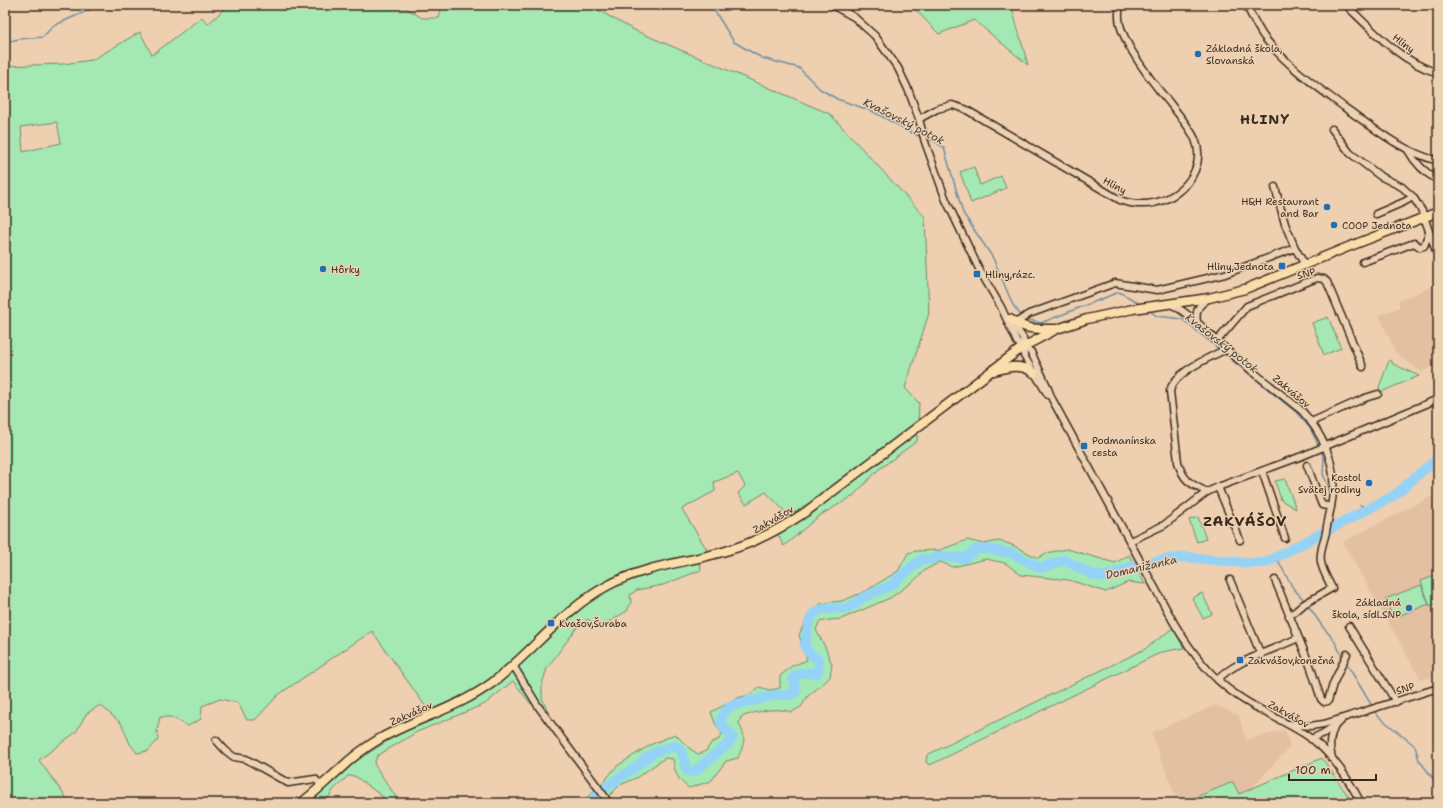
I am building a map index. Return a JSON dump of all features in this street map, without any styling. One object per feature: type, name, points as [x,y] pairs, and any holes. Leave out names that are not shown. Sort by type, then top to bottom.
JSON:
[{"type":"main road","points":[[1013,321],[1026,328],[1037,330],[1057,329],[1087,319],[1133,309],[1209,298],[1245,289],[1424,216],[1438,212]]},
{"type":"main road","name":"Zakvášov","points":[[301,803],[355,756],[374,743],[404,727],[458,704],[484,688],[513,665],[566,614],[586,599],[608,586],[645,570],[727,551],[745,545],[780,528],[813,506],[1023,347],[1057,329]]},
{"type":"main road","points":[[989,372],[1015,366],[1023,367],[1034,373]]},
{"type":"street","points":[[832,5],[854,17],[875,36],[898,68],[908,89],[922,134],[946,200],[980,271],[1001,307],[1017,342],[1031,352],[1052,399]]},
{"type":"street","name":"Hliny","points":[[918,119],[952,105],[965,109],[1120,200],[1130,204],[1142,204],[1153,203],[1170,197],[1185,186],[1194,173],[1198,160],[1198,146],[1189,128],[1142,68],[1123,34],[1118,17],[1120,5]]},
{"type":"street","points":[[1246,5],[1264,37],[1311,82],[1378,131],[1408,150],[1438,161]]},
{"type":"street","name":"Hliny","points":[[1346,5],[1399,53],[1418,65],[1438,73]]},
{"type":"street","points":[[1332,129],[1350,153],[1380,176],[1402,187],[1413,197],[1424,216],[1438,257]]},
{"type":"street","points":[[1408,150],[1414,162],[1438,180]]},
{"type":"street","points":[[1275,187],[1285,224],[1305,264]]},
{"type":"street","points":[[1376,214],[1413,197]]},
{"type":"street","points":[[1363,262],[1414,243],[1420,247],[1424,246],[1429,232]]},
{"type":"street","points":[[1013,321],[1115,283],[1158,290],[1225,274],[1296,248]]},
{"type":"street","name":"SNP","points":[[1217,341],[1247,306],[1317,278],[1324,279],[1327,282],[1362,366]]},
{"type":"street","points":[[1197,322],[1196,315],[1198,308],[1209,298]]},
{"type":"street","name":"Zakvášov","points":[[1171,304],[1197,322],[1217,341],[1222,350],[1302,411],[1311,422],[1332,469],[1334,482],[1333,493],[1325,540],[1322,547],[1321,563],[1332,588],[1310,600],[1289,616]]},
{"type":"street","points":[[1001,307],[1013,321],[1023,338],[1024,356],[1052,399]]},
{"type":"street","points":[[1207,492],[1192,485],[1181,473],[1177,454],[1170,391],[1172,383],[1180,374],[1222,350]]},
{"type":"street","points":[[1311,422],[1365,398],[1378,394]]},
{"type":"street","points":[[1130,541],[1164,525],[1207,492],[1322,447],[1438,398]]},
{"type":"street","name":"Zakvášov","points":[[1052,399],[1174,623],[1193,652],[1218,680],[1245,701],[1311,738],[1332,758],[1351,784],[1360,803]]},
{"type":"street","points":[[1307,465],[1322,504],[1331,507]]},
{"type":"street","points":[[1262,471],[1285,538]]},
{"type":"street","points":[[1218,487],[1240,540]]},
{"type":"street","points":[[1230,580],[1261,655]]},
{"type":"street","points":[[1275,580],[1311,668],[1321,699],[1324,702],[1328,701],[1347,654]]},
{"type":"street","points":[[1349,626],[1396,702]]},
{"type":"street","points":[[1218,680],[1224,673],[1240,663],[1298,638]]},
{"type":"street","points":[[513,665],[538,706],[606,800]]},
{"type":"street","name":"SNP","points":[[1345,718],[1438,688]]},
{"type":"street","points":[[1287,724],[1310,726],[1345,718]]},
{"type":"street","points":[[1311,738],[1324,733],[1345,718]]},
{"type":"street","points":[[1311,738],[1324,724]]},
{"type":"street","points":[[1332,758],[1330,739],[1332,731],[1336,725]]},
{"type":"street","points":[[216,740],[234,757],[246,759],[288,783],[315,779],[322,786]]},
{"type":"shaded area","points":[[1438,284],[1438,364],[1421,372],[1396,353],[1379,315],[1400,307],[1398,301]]},
{"type":"shaded area","name":"Základná škola, sídl.SNP","points":[[1438,493],[1438,674],[1421,680],[1343,542]]},
{"type":"shaded area","points":[[1216,705],[1238,715],[1246,740],[1285,730],[1290,746],[1252,788],[1238,794],[1233,782],[1178,803],[1151,733]]},
{"type":"green space","points":[[229,5],[380,5],[384,8],[406,8],[422,18],[439,18],[442,5],[589,5],[634,30],[830,114],[925,217],[929,313],[905,388],[919,403],[917,441],[878,470],[853,496],[819,516],[784,546],[774,528],[790,517],[766,492],[746,504],[738,493],[745,486],[738,473],[714,482],[715,491],[682,509],[707,550],[700,562],[701,570],[663,585],[637,590],[630,595],[631,602],[627,611],[598,628],[588,619],[579,625],[547,668],[542,684],[542,698],[548,712],[530,703],[513,681],[485,704],[417,732],[377,756],[374,764],[400,803],[387,803],[383,797],[355,776],[348,776],[334,789],[325,803],[308,803],[359,759],[392,738],[433,717],[372,631],[278,695],[255,720],[247,720],[238,703],[220,699],[202,706],[201,719],[188,726],[171,717],[160,717],[157,731],[158,740],[148,751],[137,753],[130,744],[121,723],[100,705],[86,714],[76,732],[39,760],[70,803],[5,803],[5,66],[63,64],[92,60],[140,32],[152,55],[202,17],[208,24]],"holes":[[[57,122],[61,143],[23,152],[21,127]]]},
{"type":"green space","points":[[911,5],[1011,5],[1028,65],[974,20],[939,34]]},
{"type":"green space","points":[[974,167],[980,185],[1001,176],[1006,188],[971,203],[960,172]]},
{"type":"green space","points":[[1328,317],[1341,348],[1324,355],[1312,323]]},
{"type":"green space","points":[[1391,360],[1393,364],[1419,376],[1381,392],[1379,387],[1389,361]]},
{"type":"green space","points":[[1285,479],[1296,509],[1281,500],[1275,481]]},
{"type":"green space","points":[[1198,517],[1206,539],[1197,542],[1189,520]]},
{"type":"green space","points":[[967,540],[984,544],[998,541],[1010,544],[1038,558],[1046,553],[1067,549],[1115,563],[1129,555],[1145,584],[1128,582],[1106,592],[1069,580],[1021,575],[1005,563],[986,559],[953,567],[940,562],[925,570],[914,581],[890,598],[841,619],[819,622],[816,630],[832,664],[830,677],[808,696],[801,707],[792,712],[766,710],[741,717],[739,724],[742,729],[744,741],[738,758],[726,761],[711,781],[689,788],[677,776],[673,759],[665,758],[636,778],[620,785],[602,803],[583,803],[617,766],[650,745],[675,734],[689,748],[698,754],[706,751],[711,743],[719,739],[722,734],[715,723],[711,712],[738,698],[751,694],[759,687],[770,690],[780,688],[780,676],[792,666],[807,660],[799,635],[808,615],[822,603],[842,601],[866,591],[898,571],[908,553],[916,551],[940,550]]},
{"type":"green space","points":[[1434,576],[1438,587],[1438,602],[1430,606],[1421,581]]},
{"type":"green space","points":[[1421,585],[1429,604],[1393,618],[1385,599]]},
{"type":"green space","points":[[1202,593],[1212,614],[1203,618],[1192,598]]},
{"type":"green space","points":[[1173,628],[1184,648],[1162,652],[930,765],[926,762],[927,755],[1145,649]]},
{"type":"green space","points":[[1322,758],[1353,803],[1181,803],[1233,782],[1239,794]]},
{"type":"waterway","name":"Kvašovský potok","points":[[5,43],[19,39],[43,37],[53,26],[100,5]]},
{"type":"waterway","name":"Kvašovský potok","points":[[711,5],[734,42],[762,58],[799,68],[820,89],[837,99],[872,111],[921,137]]},
{"type":"waterway","name":"Kvašovský potok","points":[[927,139],[934,141],[944,148],[963,213],[993,258],[1013,305],[1022,317]]},
{"type":"waterway","name":"Kvašovský potok","points":[[1025,319],[1041,323],[1119,292],[1141,305]]},
{"type":"waterway","name":"Kvašovský potok","points":[[1148,310],[1157,316],[1182,319],[1219,349]]},
{"type":"waterway","name":"Kvašovský potok","points":[[1223,353],[1296,412],[1310,428],[1319,447]]},
{"type":"waterway","name":"Kvašovský potok","points":[[1321,451],[1324,459],[1323,474],[1329,488]]},
{"type":"waterway","name":"Domanižanka","points":[[592,803],[596,797],[614,782],[655,752],[675,746],[681,750],[687,771],[695,771],[729,743],[733,737],[723,728],[721,722],[723,715],[729,708],[733,705],[773,695],[794,694],[796,692],[793,678],[795,676],[803,673],[815,674],[818,672],[819,660],[807,651],[805,645],[808,626],[813,614],[823,609],[847,608],[855,604],[862,598],[894,584],[896,580],[922,559],[931,560],[939,556],[965,558],[977,549],[986,549],[1011,553],[1041,568],[1064,560],[1094,575],[1104,577],[1131,567],[1162,560],[1186,557],[1245,563],[1265,563],[1393,496],[1426,468],[1438,460]]},
{"type":"waterway","name":"Kvašovský potok","points":[[1360,505],[1368,509]]},
{"type":"waterway","points":[[1276,557],[1293,588],[1304,600]]},
{"type":"waterway","points":[[1308,605],[1322,626],[1334,640],[1343,658]]},
{"type":"waterway","points":[[1345,661],[1372,706]]},
{"type":"waterway","points":[[1374,710],[1378,716],[1415,746],[1419,760],[1438,785]]},
{"type":"waterway","points":[[598,795],[602,803]]},
{"type":"place","name":"Základná škola, Slovanská","points":[[1198,54]]},
{"type":"place","name":"H&H Restaurant and Bar","points":[[1327,207]]},
{"type":"place","name":"COOP Jednota","points":[[1334,225]]},
{"type":"place","name":"Hliny,Jednota","points":[[1282,266]]},
{"type":"place","name":"Hôrky","points":[[323,269]]},
{"type":"place","name":"Hliny,rázc.","points":[[977,274]]},
{"type":"place","name":"Podmanínska cesta","points":[[1084,446]]},
{"type":"place","name":"Kostol Svätej rodiny","points":[[1369,483]]},
{"type":"place","name":"Základná škola, sídl.SNP","points":[[1409,608]]},
{"type":"place","name":"Kvašov,Šuraba","points":[[551,623]]},
{"type":"place","name":"Zakvášov,konečná","points":[[1240,660]]},
{"type":"district","name":"HLINY","points":[[1265,119]]},
{"type":"district","name":"ZAKVÁŠOV","points":[[1245,521]]}]
